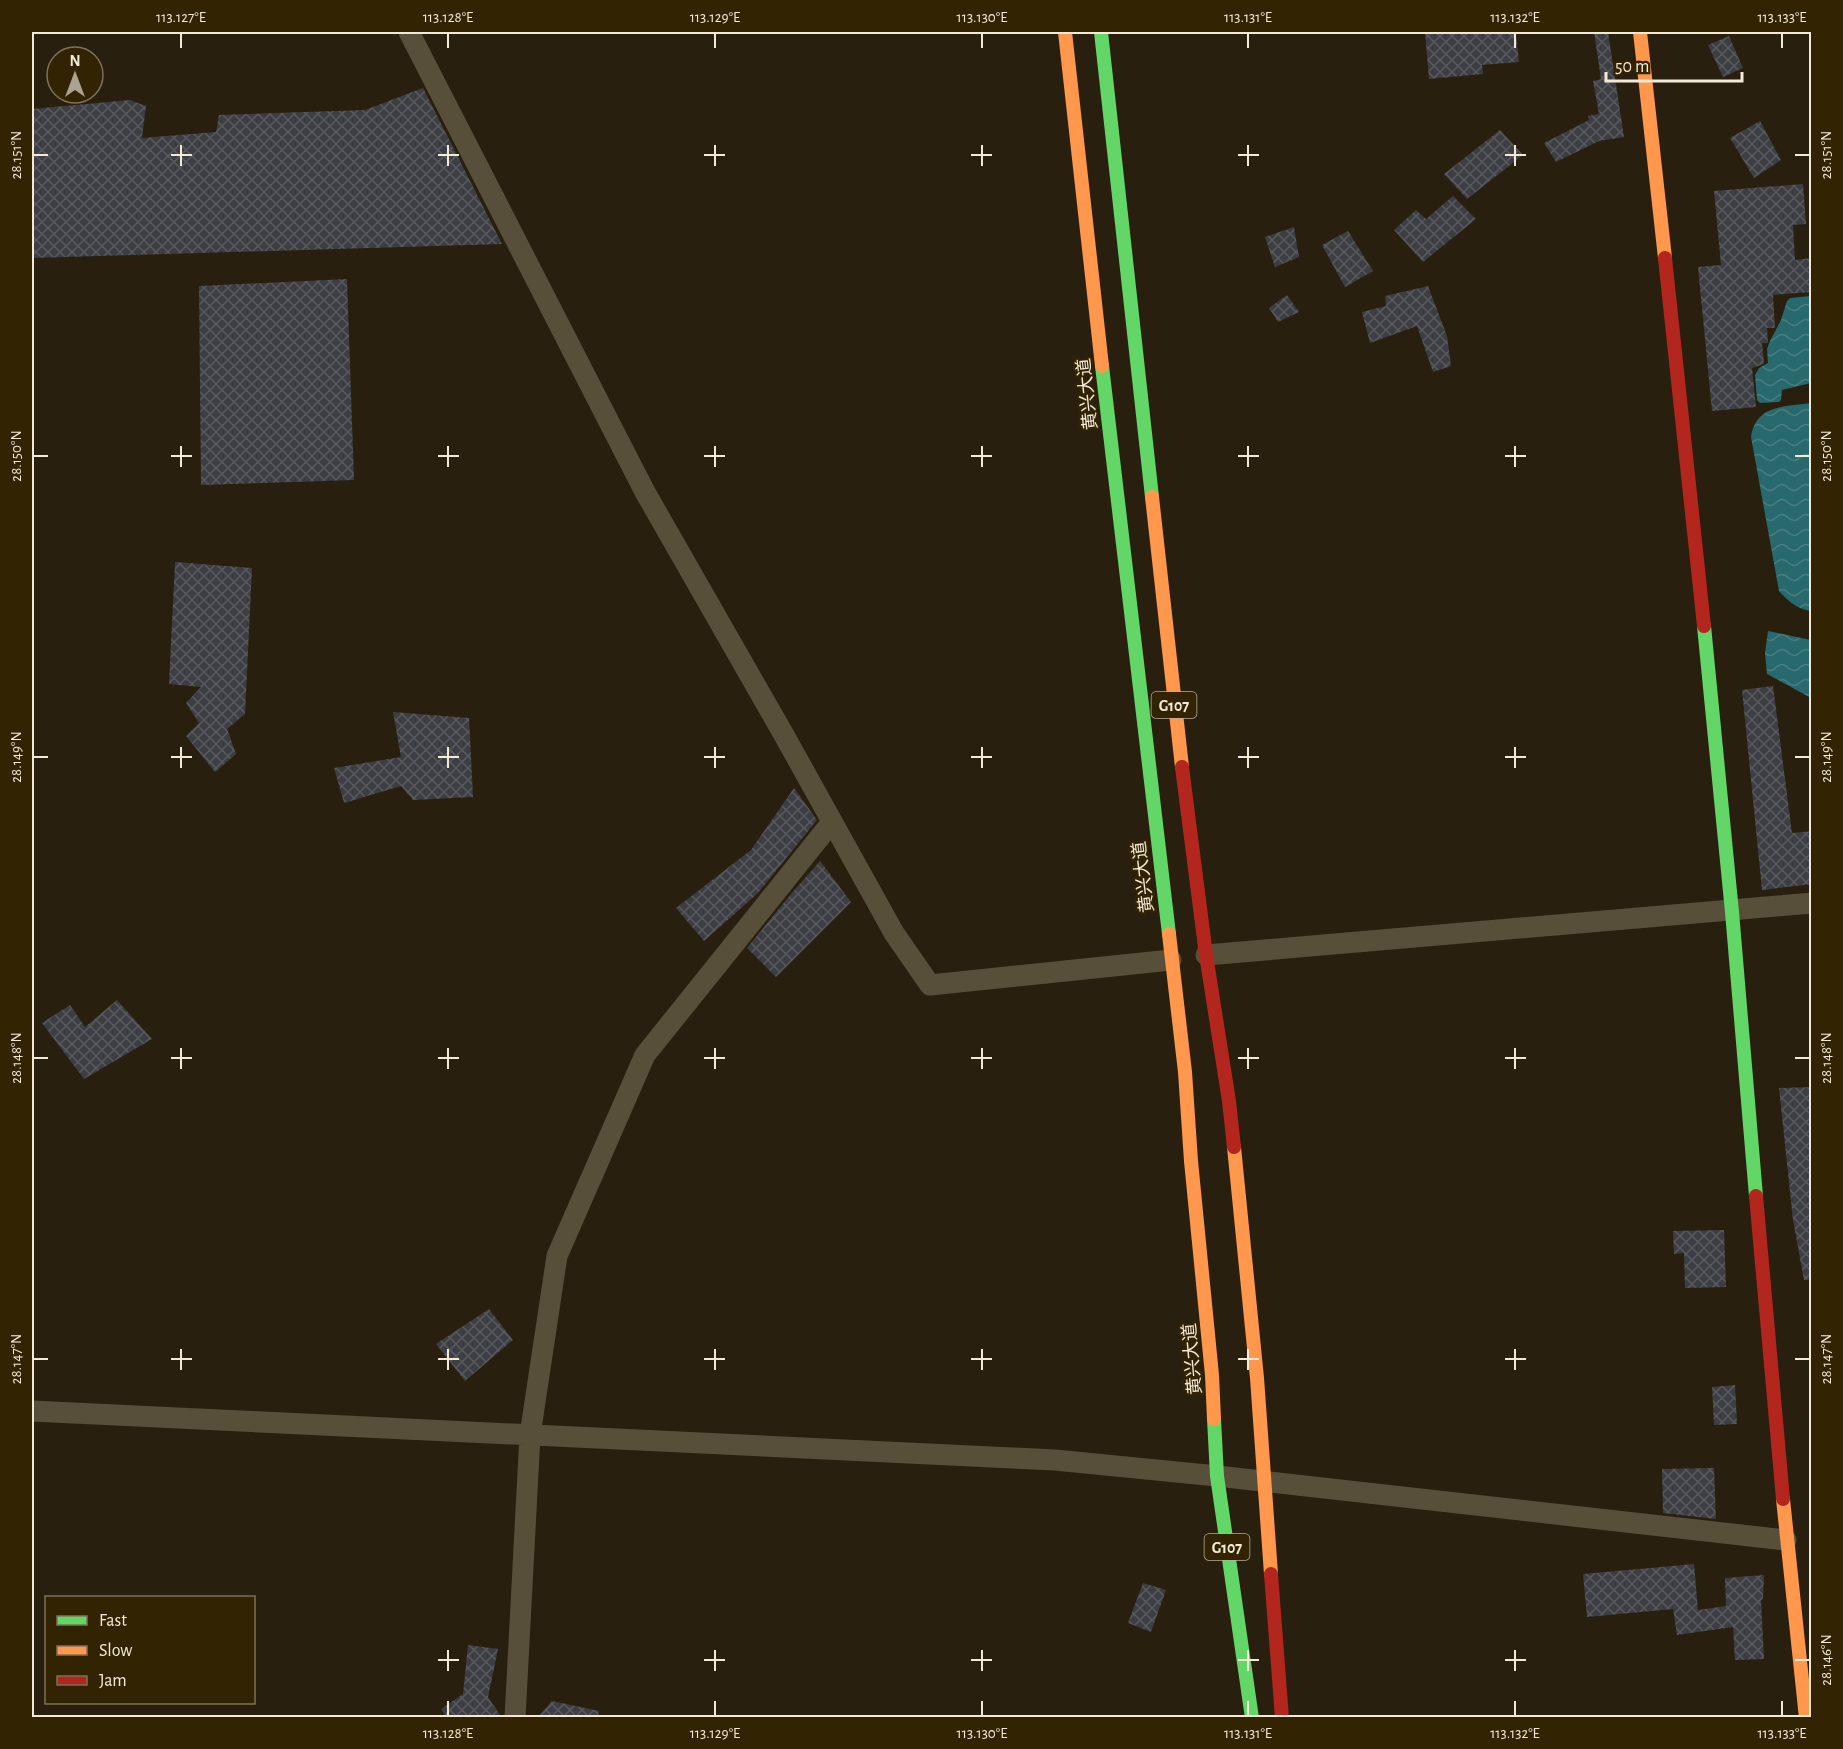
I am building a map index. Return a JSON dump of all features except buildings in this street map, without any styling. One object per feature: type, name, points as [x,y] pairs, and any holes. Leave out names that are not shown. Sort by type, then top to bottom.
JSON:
[{"type":"main road","name":"黄兴大道","points":[[1065,32],[1185,1072],[1191,1161],[1212,1375],[1217,1476],[1252,1718]]},
{"type":"main road","name":"G107","points":[[1101,32],[1176,725],[1206,955],[1229,1101],[1266,1482],[1282,1718]]},
{"type":"main road","points":[[1640,32],[1677,366],[1731,910],[1786,1540],[1806,1718]]},
{"type":"main road","points":[[1237,1317],[1243,1311],[1248,1293]]},
{"type":"main road","points":[[1204,1298],[1220,1318]]},
{"type":"street","points":[[409,32],[645,492],[894,933],[930,985],[1171,960]]},
{"type":"street","points":[[515,1718],[530,1435],[557,1256],[645,1055],[832,822]]},
{"type":"street","points":[[1206,955],[1812,903]]},
{"type":"street","points":[[32,1411],[1055,1460],[1786,1540]]},
{"type":"water","points":[[1811,296],[1811,383],[1782,390],[1779,402],[1760,403],[1757,400],[1755,375],[1759,368],[1768,363],[1767,349],[1787,301],[1790,298]]},
{"type":"water","points":[[1812,403],[1811,611],[1793,604],[1779,591],[1751,437],[1754,426],[1765,413],[1782,407]]},
{"type":"water","points":[[1768,631],[1811,640],[1811,698],[1767,674],[1765,653]]},
{"type":"traffic: fast","points":[[1101,32],[1152,497]]},
{"type":"traffic: fast","points":[[1102,366],[1169,934]]},
{"type":"traffic: fast","points":[[1704,626],[1732,912],[1756,1196]]},
{"type":"traffic: fast","points":[[1214,1419],[1217,1476],[1252,1718]]},
{"type":"traffic: slow","points":[[1065,32],[1102,366]]},
{"type":"traffic: slow","points":[[1640,32],[1665,258]]},
{"type":"traffic: slow","points":[[1152,497],[1182,767]]},
{"type":"traffic: slow","points":[[1169,934],[1185,1072],[1214,1419]]},
{"type":"traffic: slow","points":[[1234,1147],[1257,1378],[1271,1574]]},
{"type":"traffic: slow","points":[[1783,1499],[1806,1718]]},
{"type":"traffic: jam","points":[[1665,258],[1704,626]]},
{"type":"traffic: jam","points":[[1182,767],[1234,1147]]},
{"type":"traffic: jam","points":[[1756,1196],[1783,1499]]},
{"type":"traffic: jam","points":[[1271,1574],[1282,1718]]}]
